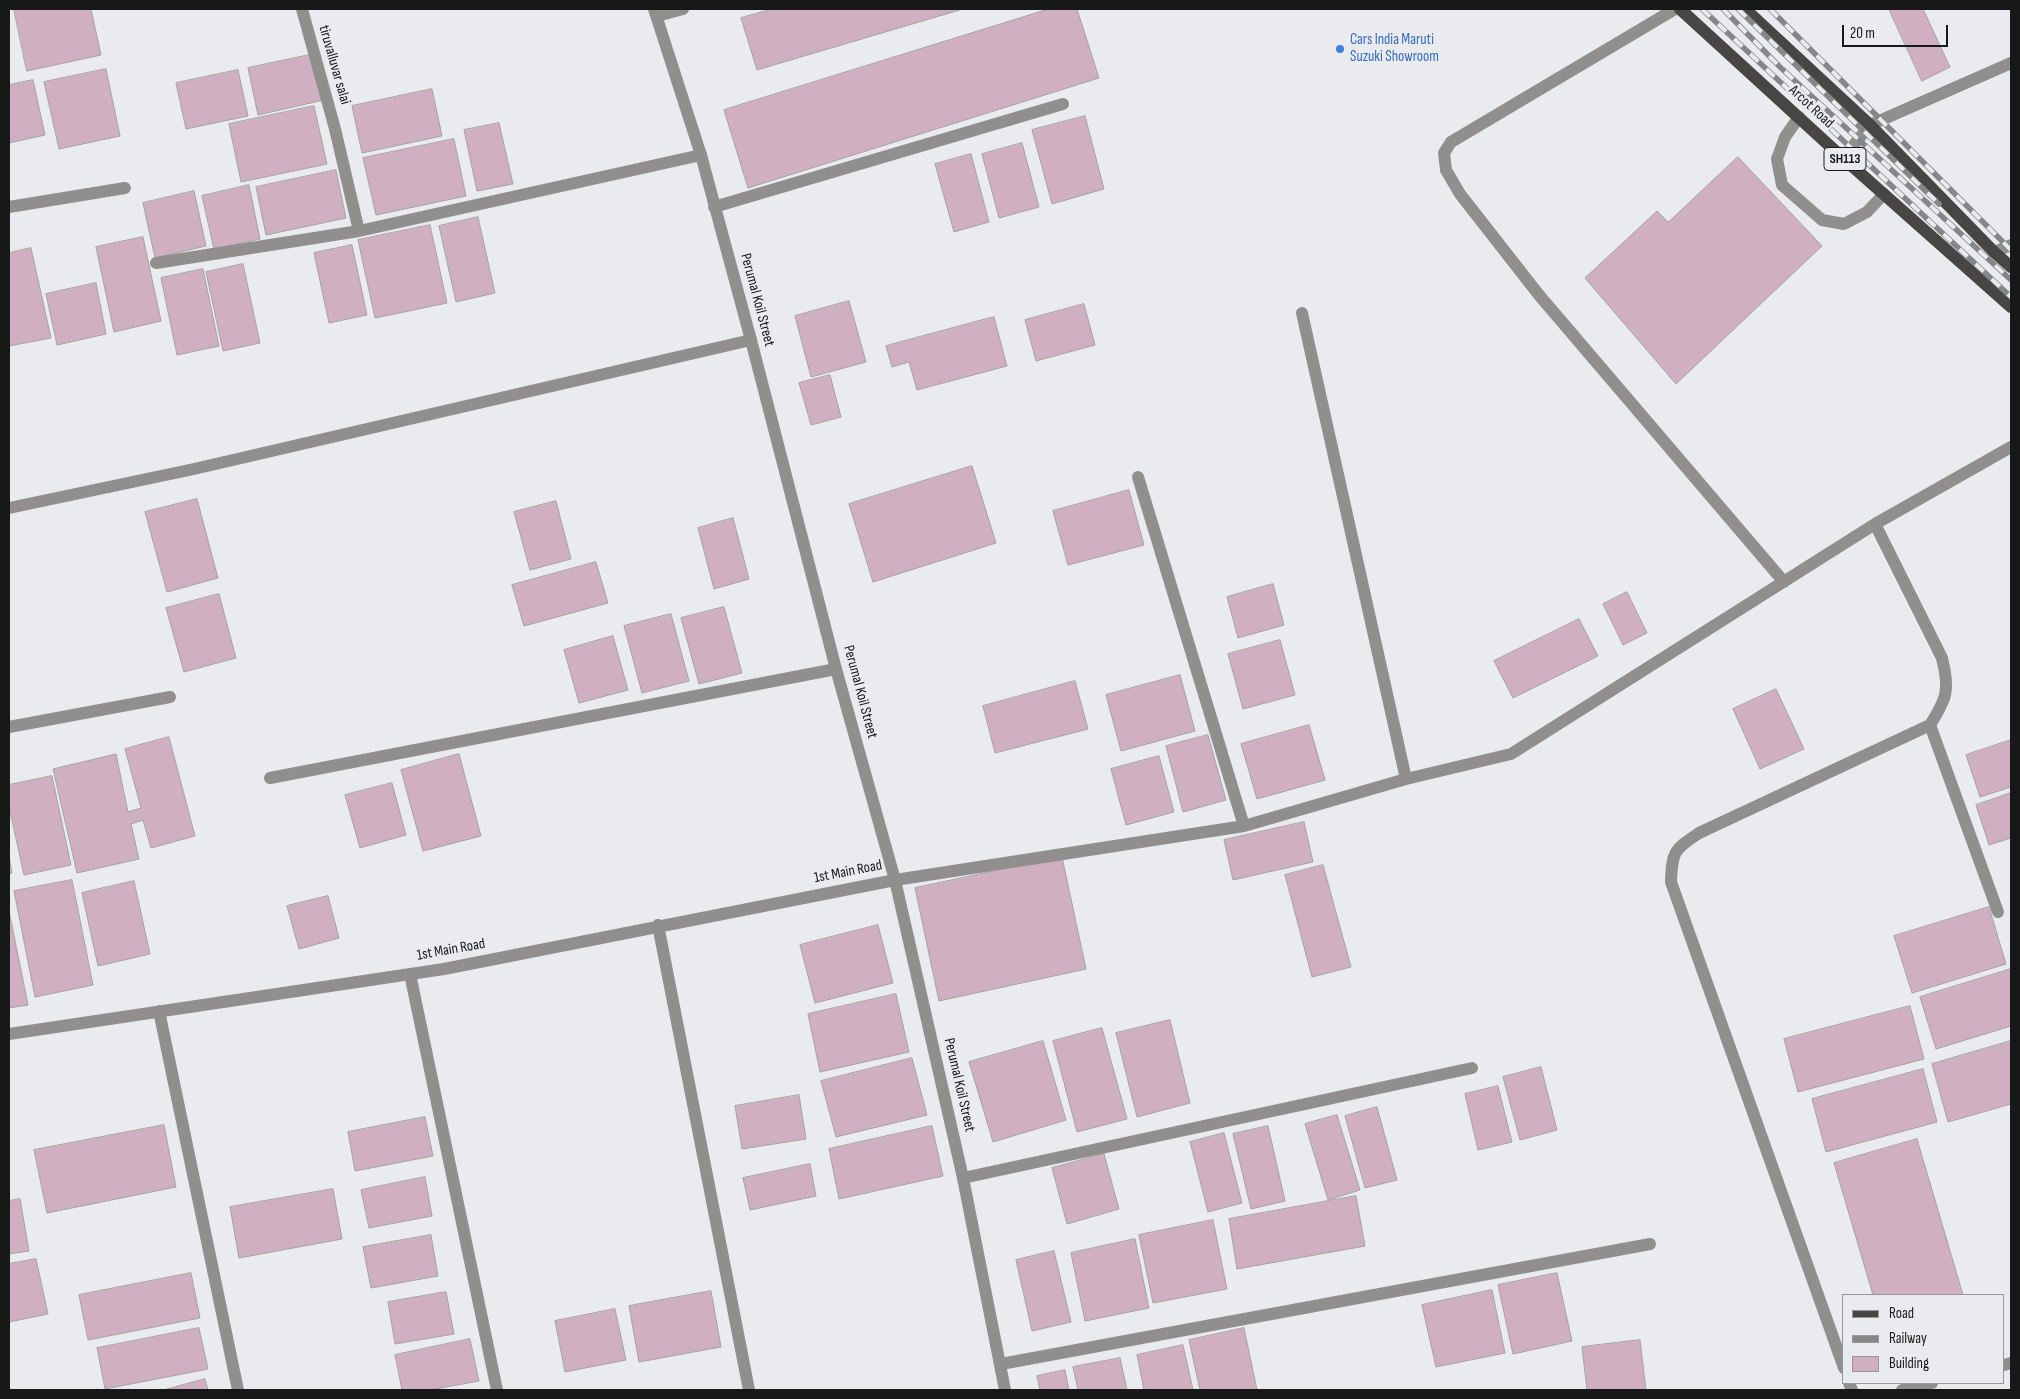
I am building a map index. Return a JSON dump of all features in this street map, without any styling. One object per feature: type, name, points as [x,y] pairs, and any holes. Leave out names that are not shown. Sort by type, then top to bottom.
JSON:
[{"type":"main road","name":"Arcot Road","points":[[1680,9],[1843,158],[2011,307]]},
{"type":"main road","name":"Arcot Road","points":[[1745,9],[1870,125],[2011,267]]},
{"type":"street","name":"tiruvalluvar salai","points":[[302,9],[335,129],[358,231]]},
{"type":"street","points":[[656,13],[683,9]]},
{"type":"street","points":[[1675,9],[1451,142],[1444,153],[1446,170],[1460,194],[1539,295],[1784,582]]},
{"type":"street","name":"Perumal Koil Street","points":[[656,13],[700,155],[751,340],[836,669],[895,880],[963,1178],[1005,1390]]},
{"type":"street","points":[[1843,158],[1870,125],[2011,63]]},
{"type":"street","points":[[714,207],[1063,104]]},
{"type":"street","points":[[1799,117],[1785,137],[1777,159],[1782,185],[1822,220],[1844,224],[1867,212],[1884,194]]},
{"type":"street","points":[[156,263],[358,231],[700,155]]},
{"type":"street","points":[[9,206],[125,188]]},
{"type":"street","points":[[1994,252],[2011,245]]},
{"type":"street","points":[[1302,313],[1406,779]]},
{"type":"street","points":[[9,508],[194,469],[751,340]]},
{"type":"street","name":"1st Main Road","points":[[9,1034],[444,969],[658,925],[895,880],[1244,826],[1406,779],[1510,754],[1875,524],[2011,447]]},
{"type":"street","points":[[1138,477],[1244,826]]},
{"type":"street","points":[[1842,1362],[1671,882],[1671,865],[1678,848],[1699,833],[1930,725],[1944,702],[1947,680],[1942,658],[1875,524]]},
{"type":"street","points":[[270,778],[836,669]]},
{"type":"street","points":[[9,727],[170,696]]},
{"type":"street","points":[[1930,725],[1998,912]]},
{"type":"street","points":[[658,925],[749,1390]]},
{"type":"street","points":[[410,974],[497,1390]]},
{"type":"street","points":[[159,1011],[238,1390]]},
{"type":"street","points":[[963,1178],[1472,1068]]},
{"type":"street","points":[[1001,1364],[1650,1244]]},
{"type":"street","points":[[1902,1390],[1928,1384]]},
{"type":"building","points":[[14,9],[91,9],[101,55],[27,71]]},
{"type":"building","points":[[772,9],[963,9],[757,70],[741,18]]},
{"type":"building","points":[[1049,9],[1077,9],[1099,78],[748,188],[724,110]]},
{"type":"building","points":[[1889,9],[1923,9],[1950,67],[1922,81]]},
{"type":"building","points":[[314,54],[324,100],[258,115],[248,68]]},
{"type":"building","points":[[106,69],[120,136],[59,149],[44,82]]},
{"type":"building","points":[[238,70],[248,116],[186,129],[176,83]]},
{"type":"building","points":[[33,80],[45,135],[9,143],[9,85]]},
{"type":"building","points":[[432,89],[442,136],[362,153],[352,106]]},
{"type":"building","points":[[314,106],[327,164],[241,182],[229,124]]},
{"type":"building","points":[[1085,116],[1104,189],[1052,204],[1032,130]]},
{"type":"building","points":[[499,123],[513,184],[477,191],[464,130]]},
{"type":"building","points":[[454,139],[466,196],[376,215],[363,158]]},
{"type":"building","points":[[1022,143],[1039,207],[999,218],[982,154]]},
{"type":"building","points":[[971,154],[989,222],[954,232],[935,164]]},
{"type":"building","points":[[1738,157],[1822,246],[1676,384],[1585,278],[1657,211],[1668,222]]},
{"type":"building","points":[[336,170],[346,218],[266,235],[256,187]]},
{"type":"building","points":[[249,185],[260,239],[214,249],[202,196]]},
{"type":"building","points":[[194,191],[206,246],[155,258],[143,203]]},
{"type":"building","points":[[478,217],[495,293],[456,302],[439,226]]},
{"type":"building","points":[[430,225],[447,303],[375,318],[358,240]]},
{"type":"building","points":[[143,237],[161,321],[114,332],[96,247]]},
{"type":"building","points":[[352,245],[367,315],[329,323],[314,253]]},
{"type":"building","points":[[31,248],[51,338],[9,346],[9,253]]},
{"type":"building","points":[[243,264],[260,343],[223,351],[206,272]]},
{"type":"building","points":[[203,269],[219,346],[177,355],[161,278]]},
{"type":"building","points":[[96,283],[106,334],[57,345],[46,294]]},
{"type":"building","points":[[849,301],[866,362],[811,377],[795,316]]},
{"type":"building","points":[[1084,304],[1095,345],[1036,361],[1025,320]]},
{"type":"building","points":[[994,317],[1007,366],[917,390],[909,362],[892,367],[886,346]]},
{"type":"building","points":[[830,375],[841,417],[811,425],[799,383]]},
{"type":"building","points":[[972,466],[996,543],[873,582],[849,504]]},
{"type":"building","points":[[1129,490],[1144,545],[1068,565],[1053,511]]},
{"type":"building","points":[[197,499],[218,578],[167,592],[145,512]]},
{"type":"building","points":[[556,501],[571,559],[530,570],[514,512]]},
{"type":"building","points":[[733,518],[749,579],[714,589],[698,528]]},
{"type":"building","points":[[596,562],[608,603],[524,626],[512,585]]},
{"type":"building","points":[[1273,584],[1284,625],[1238,638],[1227,597]]},
{"type":"building","points":[[1627,592],[1647,633],[1623,645],[1603,604]]},
{"type":"building","points":[[219,594],[236,658],[184,672],[166,608]]},
{"type":"building","points":[[724,607],[742,673],[699,684],[681,618]]},
{"type":"building","points":[[671,614],[689,681],[642,693],[624,626]]},
{"type":"building","points":[[1579,619],[1598,656],[1513,698],[1494,661]]},
{"type":"building","points":[[613,636],[628,690],[579,703],[564,650]]},
{"type":"building","points":[[1280,640],[1295,695],[1243,709],[1228,654]]},
{"type":"building","points":[[1180,675],[1195,731],[1121,751],[1106,695]]},
{"type":"building","points":[[1075,681],[1088,729],[995,753],[983,706]]},
{"type":"building","points":[[1776,689],[1804,749],[1760,769],[1733,709]]},
{"type":"building","points":[[1309,725],[1325,780],[1257,799],[1241,744]]},
{"type":"building","points":[[1208,735],[1226,800],[1183,812],[1166,746]]},
{"type":"building","points":[[169,737],[195,836],[151,848],[143,820],[131,824],[139,859],[77,873],[53,769],[116,754],[128,812],[141,808],[125,749]]},
{"type":"building","points":[[2011,740],[2011,787],[1980,797],[1966,755]]},
{"type":"building","points":[[459,754],[481,836],[423,851],[401,770]]},
{"type":"building","points":[[1159,756],[1174,812],[1126,825],[1111,769]]},
{"type":"building","points":[[52,776],[71,865],[24,875],[9,807],[9,785]]},
{"type":"building","points":[[392,783],[406,835],[360,848],[345,795]]},
{"type":"building","points":[[2011,793],[2011,838],[1989,845],[1976,805]]},
{"type":"building","points":[[1304,822],[1313,862],[1233,880],[1224,840]]},
{"type":"building","points":[[9,856],[12,873],[9,874]]},
{"type":"building","points":[[1062,857],[1086,969],[939,1001],[915,888]]},
{"type":"building","points":[[1323,865],[1351,967],[1312,977],[1285,875]]},
{"type":"building","points":[[72,880],[93,985],[35,997],[14,891]]},
{"type":"building","points":[[134,881],[150,954],[98,966],[82,893]]},
{"type":"building","points":[[328,896],[339,938],[299,949],[287,906]]},
{"type":"building","points":[[1989,907],[2006,964],[1912,993],[1894,936]]},
{"type":"building","points":[[9,911],[28,1005],[9,1008]]},
{"type":"building","points":[[878,925],[893,983],[815,1003],[800,945]]},
{"type":"building","points":[[2011,969],[2011,1026],[1936,1049],[1920,997]]},
{"type":"building","points":[[896,994],[909,1052],[820,1072],[808,1014]]},
{"type":"building","points":[[1910,1006],[1924,1059],[1798,1092],[1784,1039]]},
{"type":"building","points":[[1170,1020],[1190,1103],[1137,1117],[1116,1033]]},
{"type":"building","points":[[1102,1028],[1127,1119],[1077,1132],[1053,1041]]},
{"type":"building","points":[[1043,1041],[1066,1120],[993,1142],[969,1062]]},
{"type":"building","points":[[2011,1041],[2011,1104],[1948,1122],[1932,1064]]},
{"type":"building","points":[[912,1058],[927,1115],[836,1137],[821,1081]]},
{"type":"building","points":[[1541,1067],[1557,1130],[1520,1140],[1503,1077]]},
{"type":"building","points":[[1923,1069],[1937,1122],[1826,1152],[1812,1099]]},
{"type":"building","points":[[1498,1086],[1512,1142],[1478,1150],[1465,1094]]},
{"type":"building","points":[[799,1095],[806,1139],[742,1149],[735,1106]]},
{"type":"building","points":[[1377,1107],[1397,1180],[1365,1188],[1345,1116]]},
{"type":"building","points":[[1337,1115],[1360,1190],[1328,1200],[1305,1124]]},
{"type":"building","points":[[425,1117],[433,1156],[355,1171],[348,1132]]},
{"type":"building","points":[[164,1125],[176,1187],[47,1213],[34,1150]]},
{"type":"building","points":[[932,1126],[943,1176],[839,1199],[829,1149]]},
{"type":"building","points":[[1268,1126],[1285,1201],[1251,1209],[1233,1134]]},
{"type":"building","points":[[1224,1133],[1242,1203],[1208,1212],[1190,1142]]},
{"type":"building","points":[[1917,1139],[1963,1294],[1873,1294],[1834,1163]]},
{"type":"building","points":[[1104,1154],[1119,1209],[1067,1224],[1052,1168]]},
{"type":"building","points":[[810,1164],[816,1196],[750,1210],[743,1178]]},
{"type":"building","points":[[425,1177],[432,1216],[369,1228],[361,1190]]},
{"type":"building","points":[[333,1189],[342,1239],[239,1258],[230,1207]]},
{"type":"building","points":[[1356,1196],[1365,1246],[1237,1269],[1229,1219]]},
{"type":"building","points":[[20,1199],[29,1251],[9,1254],[9,1201]]},
{"type":"building","points":[[1213,1220],[1227,1289],[1153,1303],[1139,1235]]},
{"type":"building","points":[[431,1235],[438,1276],[371,1288],[363,1247]]},
{"type":"building","points":[[1135,1239],[1149,1308],[1085,1321],[1071,1253]]},
{"type":"building","points":[[1054,1251],[1071,1322],[1032,1331],[1016,1260]]},
{"type":"building","points":[[36,1259],[48,1314],[9,1322],[9,1264]]},
{"type":"building","points":[[191,1273],[200,1318],[88,1340],[79,1295]]},
{"type":"building","points":[[1557,1273],[1572,1341],[1513,1354],[1498,1285]]},
{"type":"building","points":[[1492,1290],[1505,1353],[1436,1367],[1422,1305]]},
{"type":"building","points":[[711,1291],[721,1347],[639,1362],[629,1306]]},
{"type":"building","points":[[446,1292],[454,1334],[395,1344],[388,1302]]},
{"type":"building","points":[[615,1309],[626,1360],[565,1372],[555,1321]]},
{"type":"building","points":[[199,1328],[208,1369],[105,1389],[97,1348]]},
{"type":"building","points":[[1244,1328],[1257,1390],[1200,1390],[1189,1340]]},
{"type":"building","points":[[470,1339],[479,1381],[430,1390],[402,1390],[395,1355]]},
{"type":"building","points":[[1640,1340],[1646,1390],[1587,1390],[1582,1347]]},
{"type":"building","points":[[1183,1345],[1193,1390],[1144,1390],[1137,1355]]},
{"type":"building","points":[[1120,1358],[1127,1390],[1078,1390],[1073,1367]]},
{"type":"building","points":[[1065,1370],[1069,1390],[1040,1390],[1037,1376]]},
{"type":"building","points":[[205,1379],[208,1390],[164,1390]]},
{"type":"railway","points":[[1702,9],[2011,297]]},
{"type":"railway","points":[[1723,9],[1780,67],[2011,280]]},
{"type":"railway","points":[[1738,9],[1939,204]]},
{"type":"railway","points":[[1770,9],[2011,250]]},
{"type":"place","name":"Cars India Maruti Suzuki Showroom","points":[[1340,49]]}]
